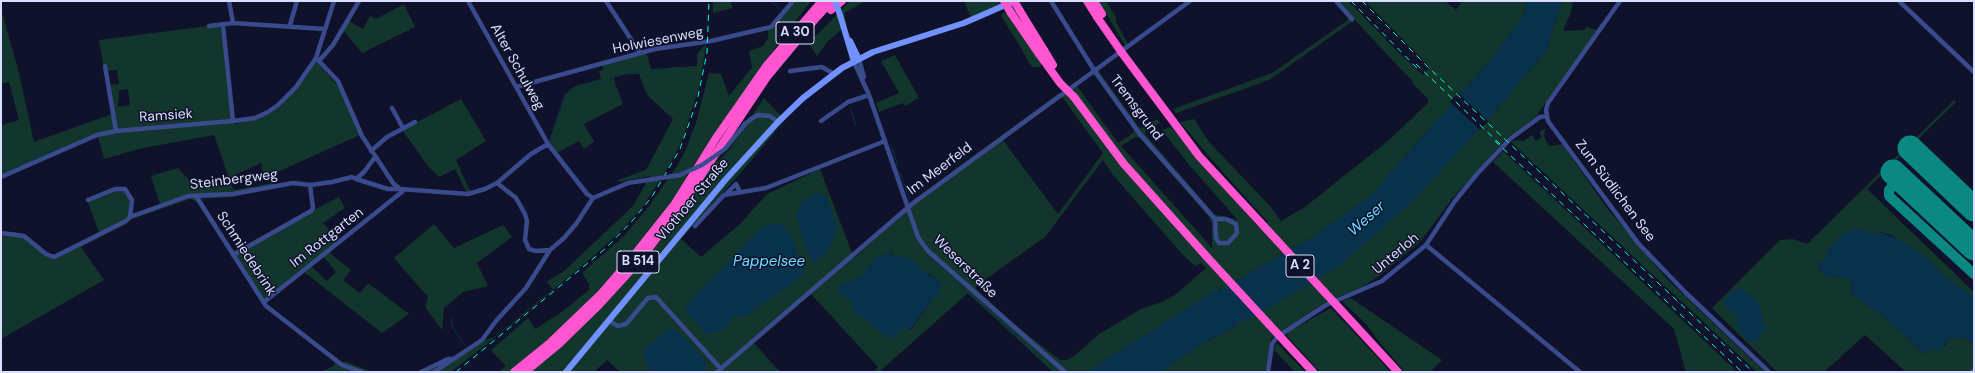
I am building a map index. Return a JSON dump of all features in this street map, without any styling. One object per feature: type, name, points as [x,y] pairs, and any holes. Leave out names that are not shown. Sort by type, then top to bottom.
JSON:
[{"type":"highway","points":[[767,65],[779,45],[817,1]]},
{"type":"highway","name":"A 30","points":[[767,65],[822,1]]},
{"type":"highway","name":"A 30","points":[[767,77],[816,18],[834,1]]},
{"type":"highway","points":[[767,77],[784,61],[838,1]]},
{"type":"highway","points":[[824,15],[842,1]]},
{"type":"highway","points":[[1004,1],[1016,12],[1041,52],[1124,164],[1206,257],[1313,372]]},
{"type":"highway","points":[[1014,1],[1016,12]]},
{"type":"highway","points":[[1087,1],[1099,16]]},
{"type":"highway","points":[[1094,1],[1099,16]]},
{"type":"highway","name":"A 2","points":[[1099,16],[1122,53],[1199,156],[1398,372]]},
{"type":"highway","name":"B 514","points":[[514,372],[551,342],[601,294],[628,263],[674,205],[716,138],[767,65]]},
{"type":"highway","name":"B 514","points":[[525,372],[559,344],[586,318],[640,260],[680,207],[767,77]]},
{"type":"main road","name":"Weserstraße","points":[[834,1],[856,60]]},
{"type":"main road","name":"Vlothoer Straße","points":[[566,372],[726,179],[778,122],[803,98],[834,74],[856,60],[891,45],[964,23],[1014,1]]},
{"type":"street","points":[[229,1],[234,23]]},
{"type":"street","points":[[290,25],[296,1]]},
{"type":"street","points":[[318,59],[325,29],[334,1]]},
{"type":"street","points":[[318,59],[333,45],[359,1]]},
{"type":"street","name":"Alter Schulweg","points":[[468,1],[548,144],[587,194],[593,198]]},
{"type":"street","points":[[606,1],[640,53]]},
{"type":"street","name":"Holwiesenweg","points":[[516,88],[640,53],[711,41],[771,27],[793,1]]},
{"type":"street","name":"Tremsgrund","points":[[1051,1],[1094,70],[1139,133],[1215,219]]},
{"type":"street","name":"Im Meerfeld","points":[[719,370],[908,207],[1190,1]]},
{"type":"street","points":[[1336,1],[1352,19]]},
{"type":"street","points":[[1547,116],[1546,110],[1548,102],[1620,1]]},
{"type":"street","points":[[1898,1],[1974,72]]},
{"type":"street","points":[[209,26],[234,23],[290,25],[325,29]]},
{"type":"street","points":[[222,24],[233,121]]},
{"type":"street","points":[[318,59],[338,81],[359,130],[393,184],[402,190]]},
{"type":"street","name":"Ramsiek","points":[[1,177],[97,135],[116,131],[255,118],[278,105],[300,82],[318,59]]},
{"type":"street","name":"Weserstraße","points":[[856,60],[918,237],[927,250],[1065,372]]},
{"type":"street","points":[[105,66],[116,131]]},
{"type":"street","points":[[790,71],[822,67],[834,74]]},
{"type":"street","points":[[821,121],[848,102],[869,94]]},
{"type":"street","points":[[392,108],[403,128]]},
{"type":"street","points":[[434,372],[482,340],[526,288],[550,250],[564,238],[576,224],[593,198],[628,183],[680,175],[702,165],[725,148],[750,119],[758,115],[765,114],[778,122]]},
{"type":"street","name":"Unterloh","points":[[1268,372],[1272,344],[1277,337],[1326,305],[1382,281],[1426,245],[1455,201],[1477,174],[1510,139],[1540,117],[1547,116]]},
{"type":"street","name":"Zum Südlichen See","points":[[1547,116],[1553,128],[1638,243],[1690,298],[1768,372]]},
{"type":"street","points":[[371,150],[387,137],[415,122]]},
{"type":"street","points":[[724,195],[766,188],[782,183],[885,141]]},
{"type":"street","name":"Steinbergweg","points":[[1,233],[24,236],[46,254],[54,257],[130,218],[188,196],[233,194],[293,183],[310,185],[352,177],[388,190],[468,194],[497,183],[531,154],[548,144]]},
{"type":"street","points":[[356,179],[364,172],[375,157]]},
{"type":"street","points":[[497,183],[516,198],[525,214],[527,221],[525,240],[529,249],[536,251],[550,250]]},
{"type":"street","points":[[695,226],[736,184],[740,192]]},
{"type":"street","points":[[234,255],[311,211],[310,185]]},
{"type":"street","points":[[88,200],[115,189],[125,189],[132,200],[130,218]]},
{"type":"street","name":"Im Rottgarten","points":[[264,302],[402,190]]},
{"type":"street","name":"Schmiedebrink","points":[[196,196],[264,302],[342,365],[362,372]]},
{"type":"street","points":[[1215,219],[1226,219],[1236,224],[1236,233],[1228,243],[1219,243],[1216,238],[1215,219]]},
{"type":"street","points":[[1426,245],[1580,372]]},
{"type":"street","points":[[608,320],[618,326],[626,324],[648,298],[656,297],[719,370]]},
{"type":"street","points":[[421,372],[448,358],[453,360]]},
{"type":"green space","points":[[713,1],[730,1],[733,8],[713,13]]},
{"type":"green space","points":[[794,1],[811,1],[772,52],[686,176],[718,161],[730,149],[764,98],[785,120],[744,169],[681,239],[701,257],[740,224],[767,194],[820,169],[854,258],[905,211],[905,207],[912,201],[1059,93],[1062,97],[1077,86],[1118,143],[1133,133],[1134,130],[1095,76],[1091,75],[1100,69],[1100,73],[1139,127],[1143,128],[1157,119],[1160,123],[1145,131],[1145,134],[1214,214],[1238,220],[1190,166],[1162,130],[1171,127],[1258,227],[1268,222],[1180,122],[1194,119],[1209,142],[1270,206],[1281,221],[1305,207],[1389,140],[1428,103],[1428,99],[1412,83],[1413,82],[1337,1],[1348,1],[1423,75],[1430,67],[1365,1],[1445,1],[1456,10],[1462,1],[1527,1],[1523,16],[1490,61],[1370,196],[1311,238],[1225,287],[1225,291],[1220,289],[1210,294],[1086,372],[1053,372],[968,293],[879,372],[873,372],[878,367],[811,294],[754,343],[780,372],[620,372],[607,360],[594,372],[498,372],[506,366],[491,350],[528,318],[535,329],[559,314],[589,290],[589,284],[582,273],[624,236],[647,209],[677,166],[685,151],[696,123],[709,73],[721,74],[729,96],[752,67],[749,51],[763,46],[768,38],[768,29]],"holes":[[[1062,97],[1103,153],[1058,214],[1003,140]],[[1136,137],[1140,138],[1210,218],[1212,224],[1212,248],[1121,146]],[[1103,160],[1113,175],[1182,254],[1195,266],[1201,263],[1206,268],[1175,295],[1162,302],[1141,309],[1098,335],[1073,357],[1067,360],[1060,360],[1014,324],[976,289],[976,286],[1045,237]],[[891,252],[892,256],[937,278],[938,289],[911,330],[852,309],[852,301],[837,287],[862,276],[875,258]]]},
{"type":"green space","points":[[850,1],[866,1],[844,13],[847,25],[828,41],[817,56],[809,43]]},
{"type":"green space","points":[[964,1],[998,1],[1001,5],[971,18]]},
{"type":"green space","points":[[1099,1],[1106,1],[1116,17],[1116,22],[1130,47],[1127,49]]},
{"type":"green space","points":[[1562,1],[1573,1],[1571,12],[1563,31],[1585,30],[1586,27],[1597,30],[1535,118],[1507,138],[1452,199],[1420,242],[1379,276],[1362,287],[1324,303],[1271,338],[1266,372],[1160,372],[1198,346],[1238,325],[1238,320],[1495,112],[1546,51]]},
{"type":"green space","points":[[404,4],[415,27],[362,53],[343,30],[349,21],[363,29],[370,16],[376,19]]},
{"type":"green space","points":[[1,9],[19,73],[34,142],[112,114],[99,40],[223,24],[235,124],[269,114],[281,105],[316,61],[340,88],[360,135],[264,178],[261,163],[229,178],[214,135],[143,148],[104,159],[98,136],[1,177],[1,125],[19,120],[9,82],[1,84]],"holes":[[[117,70],[119,84],[109,85],[107,71]],[[128,89],[130,105],[118,107],[119,90]]]},
{"type":"green space","points":[[1006,11],[1041,61],[1041,67],[1033,67],[1029,63],[1001,15]]},
{"type":"green space","points":[[1348,17],[1354,23],[1350,23],[1269,80],[1176,113],[1173,109],[1272,73],[1348,20]]},
{"type":"green space","points":[[706,44],[700,84],[683,138],[670,164],[643,206],[620,232],[589,260],[517,320],[451,372],[424,372],[453,360],[483,341],[496,336],[553,289],[546,282],[563,272],[633,206],[650,176],[619,182],[618,180],[646,170],[673,119],[647,95],[639,74],[624,74],[614,77],[623,104],[584,124],[594,142],[584,149],[579,141],[557,153],[549,141],[565,94],[575,86],[601,79],[599,71],[603,70],[602,62],[646,51],[651,69],[697,66],[697,54]]},
{"type":"green space","points":[[895,55],[919,98],[905,106],[903,103],[879,112],[876,103],[899,93],[881,61]]},
{"type":"green space","points":[[461,99],[486,141],[456,160],[471,193],[467,193],[455,169],[439,177],[428,166],[402,130]]},
{"type":"green space","points":[[1954,100],[1956,102],[1867,189],[1974,292],[1974,298],[1944,276],[1926,257],[1891,235],[1880,232],[1878,234],[1870,232],[1820,263],[1818,267],[1824,275],[1850,279],[1852,283],[1851,293],[1885,317],[1924,354],[1934,348],[1945,346],[1947,339],[1956,339],[1960,337],[1965,338],[1969,342],[1974,341],[1974,367],[1969,372],[1906,372],[1865,335],[1824,372],[1777,372],[1712,308],[1780,240],[1792,239],[1807,244]]},
{"type":"green space","points":[[1545,129],[1544,136],[1548,145],[1553,146],[1561,144],[1565,148],[1607,208],[1667,279],[1765,372],[1757,372],[1511,142],[1515,140],[1524,141],[1532,135],[1536,141],[1542,137],[1539,132]]},
{"type":"green space","points":[[1503,151],[1737,372],[1686,372],[1674,329],[1493,162]]},
{"type":"green space","points":[[178,168],[190,181],[199,184],[231,184],[234,190],[273,183],[275,188],[231,197],[201,199],[231,248],[235,251],[339,197],[345,208],[323,223],[338,240],[326,250],[351,270],[343,280],[360,293],[368,283],[409,314],[382,333],[304,272],[268,301],[267,304],[342,362],[347,362],[372,372],[320,372],[334,366],[335,361],[265,306],[196,201],[190,199],[132,219],[124,225],[81,247],[104,280],[1,339],[1,233],[15,232],[25,235],[46,253],[54,256],[99,232],[87,200],[116,190],[125,190],[130,198],[129,215],[160,204],[151,176]],"holes":[[[323,256],[336,272],[327,281],[311,266]]]},
{"type":"green space","points":[[434,224],[454,248],[503,225],[512,237],[477,263],[488,286],[463,292],[444,308],[442,330],[425,307],[428,297],[394,258]]},
{"type":"green space","points":[[1350,298],[1442,360],[1430,372],[1405,372],[1380,343],[1367,325],[1342,301]]},
{"type":"green space","points":[[1331,308],[1390,372],[1320,372],[1287,336],[1288,332]]},
{"type":"green space","points":[[1276,344],[1278,344],[1305,372],[1295,372],[1274,350]]},
{"type":"water","name":"Weser","points":[[1527,1],[1562,1],[1546,51],[1495,112],[1411,203],[1339,266],[1266,310],[1243,322],[1238,320],[1238,325],[1198,346],[1160,372],[1086,372],[1216,290],[1225,290],[1225,287],[1311,238],[1370,196],[1490,61],[1523,16]]},
{"type":"water","points":[[817,192],[825,196],[829,202],[837,229],[827,253],[814,263],[805,248],[796,213],[801,202]]},
{"type":"water","name":"Pappelsee","points":[[781,223],[790,232],[805,274],[746,316],[732,317],[727,327],[722,331],[706,334],[684,310],[692,299],[763,226]]},
{"type":"water","points":[[1857,229],[1877,234],[1880,232],[1902,241],[1926,257],[1944,276],[1970,294],[1974,298],[1974,341],[1969,342],[1965,338],[1961,337],[1956,339],[1947,339],[1942,350],[1938,351],[1934,348],[1924,354],[1885,317],[1851,293],[1852,283],[1850,279],[1824,275],[1818,267],[1820,263],[1826,259],[1827,250],[1847,231]]},
{"type":"water","points":[[890,252],[892,256],[900,255],[916,262],[922,271],[925,270],[928,275],[937,278],[943,285],[938,289],[941,295],[934,297],[910,330],[905,328],[893,338],[885,336],[852,309],[851,301],[839,293],[837,287],[862,276],[875,258]]},
{"type":"water","points":[[1739,288],[1749,293],[1756,300],[1762,311],[1763,316],[1761,320],[1767,329],[1760,334],[1761,338],[1757,339],[1753,343],[1749,341],[1736,325],[1737,315],[1729,310],[1723,303],[1730,293]]},
{"type":"water","points":[[668,329],[678,331],[708,363],[703,372],[654,372],[647,365],[643,357],[645,349]]},
{"type":"pier","points":[[1458,93],[1488,121],[1480,130],[1450,102]]},
{"type":"waterway","points":[[771,1],[779,9]]},
{"type":"waterway","points":[[772,32],[785,21]]},
{"type":"waterway","points":[[619,75],[679,67]]},
{"type":"waterway","points":[[550,141],[566,97],[578,86],[590,86],[618,76]]},
{"type":"waterway","points":[[850,107],[856,126]]},
{"type":"waterway","points":[[1,172],[57,147]]},
{"type":"waterway","points":[[892,147],[898,166]]},
{"type":"waterway","points":[[899,171],[909,197],[909,202]]},
{"type":"waterway","points":[[349,218],[354,219],[358,224]]},
{"type":"waterway","points":[[917,239],[924,250]]},
{"type":"waterway","points":[[927,253],[965,290]]},
{"type":"waterway","points":[[402,256],[437,290]]},
{"type":"waterway","points":[[968,293],[1028,347],[1057,370]]},
{"type":"waterway","points":[[445,299],[448,307]]},
{"type":"waterway","points":[[451,318],[453,328],[465,345]]},
{"type":"waterway","points":[[1221,334],[1222,338]]},
{"type":"waterway","points":[[1065,367],[1071,372]]},
{"type":"taxiway","points":[[1900,178],[1889,190],[1889,196],[1974,274]]},
{"type":"runway","points":[[1910,148],[1974,209]]},
{"type":"runway","points":[[1893,172],[1974,248]]},
{"type":"railway","points":[[456,372],[606,248],[633,220],[653,195],[680,149],[697,101],[707,53],[709,1]]},
{"type":"railway","points":[[1351,1],[1418,69]]},
{"type":"railway","points":[[1362,1],[1429,68],[1753,372]]},
{"type":"railway","points":[[1416,64],[1500,144]]},
{"type":"railway","points":[[1495,141],[1742,372]]}]
